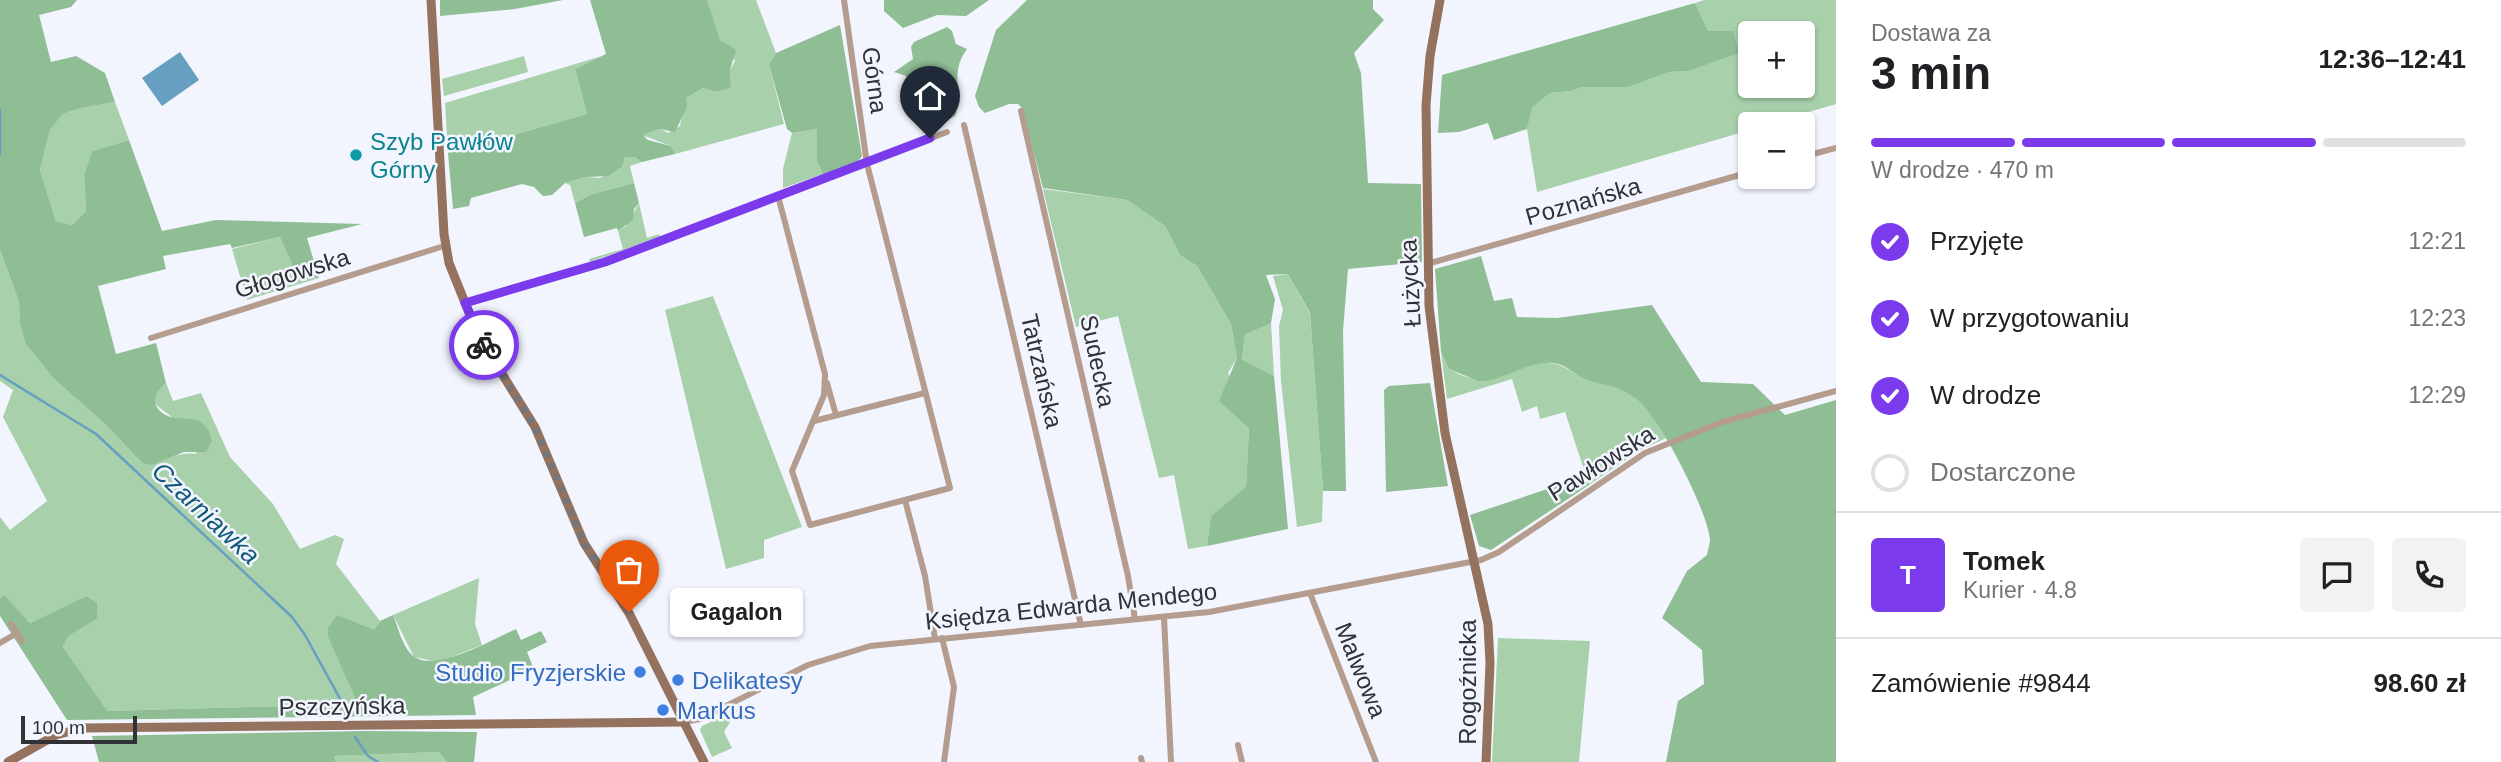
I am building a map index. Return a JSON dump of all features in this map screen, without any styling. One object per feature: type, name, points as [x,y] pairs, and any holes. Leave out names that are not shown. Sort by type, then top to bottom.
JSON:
[{"type":"street","points":[[431,0],[430,36],[444,246],[465,303],[486,348],[535,427],[584,543],[629,612],[704,762]]},
{"type":"street","name":"Górna","points":[[844,0],[867,164],[950,488],[905,500]]},
{"type":"street","name":"Łużycka","points":[[1440,0],[1427,79],[1427,264],[1440,406],[1474,560]]},
{"type":"street","name":"Sudecka","points":[[1021,111],[1128,576],[1135,619]]},
{"type":"street","name":"Tatrzańska","points":[[964,125],[1081,625]]},
{"type":"street","points":[[465,303],[605,262],[947,132]]},
{"type":"street","points":[[1815,154],[1836,148]]},
{"type":"street","name":"Poznańska","points":[[1427,264],[1738,175]]},
{"type":"street","points":[[778,196],[836,415]]},
{"type":"street","name":"Głogowska","points":[[151,338],[444,246]]},
{"type":"street","points":[[825,374],[824,395],[792,471],[810,525],[905,500],[954,687],[944,762]]},
{"type":"street","name":"Pawłowska","points":[[1474,560],[1499,552],[1645,453],[1722,422],[1836,391]]},
{"type":"street","points":[[814,421],[925,393]]},
{"type":"street","name":"Księdza Edwarda Mendego","points":[[684,722],[700,719],[831,657],[870,646],[1230,609],[1474,560]]},
{"type":"street","name":"Rogoźnicka","points":[[1474,560],[1487,613],[1490,649],[1486,762]]},
{"type":"street","name":"Malwowa","points":[[1310,593],[1376,762]]},
{"type":"street","points":[[1164,617],[1171,762]]},
{"type":"street","points":[[11,624],[22,641]]},
{"type":"street","points":[[0,643],[17,633]]},
{"type":"street","name":"Pszczyńska","points":[[8,762],[60,733],[89,728],[684,722]]},
{"type":"street","points":[[1238,745],[1242,762]]},
{"type":"green space","points":[[0,0],[77,0],[71,7],[39,15],[51,62],[76,56],[105,73],[115,102],[63,114],[50,130],[40,170],[56,221],[72,225],[86,211],[84,175],[92,151],[129,140],[162,231],[216,220],[362,224],[307,238],[319,278],[297,276],[280,237],[232,248],[230,244],[163,256],[166,269],[98,286],[116,354],[156,343],[166,383],[155,398],[156,406],[171,417],[192,419],[204,424],[212,441],[206,452],[184,452],[152,465],[142,463],[107,426],[53,378],[25,343],[20,324],[19,302],[0,250]]},
{"type":"green space","points":[[440,0],[563,0],[515,9],[440,16]]},
{"type":"green space","points":[[590,0],[707,0],[720,40],[736,50],[730,70],[731,88],[716,92],[703,88],[686,98],[687,107],[675,132],[660,129],[643,135],[648,140],[671,146],[675,154],[642,162],[634,157],[625,157],[623,166],[608,176],[586,177],[565,183],[552,195],[543,196],[534,187],[522,184],[471,198],[469,206],[453,209],[448,153],[490,138],[499,139],[587,114],[575,69],[606,54]]},
{"type":"green space","points":[[707,0],[756,0],[776,53],[769,65],[784,124],[675,154],[671,146],[642,135],[661,129],[668,133],[680,126],[686,98],[703,88],[716,92],[731,88],[730,70],[735,61],[716,34]]},
{"type":"green space","points":[[884,0],[989,0],[966,16],[937,15],[903,28],[884,11]]},
{"type":"green space","points":[[1027,0],[1373,0],[1373,9],[1384,20],[1354,53],[1361,73],[1368,183],[1421,184],[1422,262],[1348,269],[1343,331],[1346,491],[1323,491],[1310,313],[1288,274],[1266,275],[1275,299],[1271,323],[1245,335],[1242,360],[1274,376],[1288,529],[1207,546],[1211,516],[1246,487],[1249,428],[1219,401],[1237,358],[1231,324],[1197,266],[1180,255],[1165,226],[1127,200],[1043,188],[1022,108],[1018,104],[1009,104],[985,113],[979,107],[975,96],[996,30]]},
{"type":"green space","points":[[1704,0],[1836,0],[1836,104],[1809,112],[1738,112],[1738,133],[1537,192],[1527,129],[1531,107],[1550,93],[1582,87],[1629,87],[1669,72],[1689,71],[1738,53],[1708,31],[1695,3]]},
{"type":"green space","points":[[1695,3],[1708,31],[1733,31],[1738,49],[1738,53],[1689,71],[1669,72],[1629,87],[1582,87],[1550,93],[1532,107],[1527,129],[1494,140],[1488,123],[1459,132],[1438,133],[1442,75]]},
{"type":"green space","points":[[840,25],[862,156],[857,163],[823,174],[817,162],[817,129],[792,133],[787,129],[769,65],[776,53]]},
{"type":"green space","points":[[947,27],[952,31],[956,44],[967,49],[961,58],[957,75],[958,108],[955,116],[932,129],[918,110],[915,91],[903,89],[903,84],[908,82],[906,76],[894,72],[913,59],[911,47],[914,42]]},
{"type":"green space","points":[[524,56],[528,72],[444,96],[442,79]]},
{"type":"green space","points":[[602,56],[575,69],[587,114],[499,139],[490,138],[448,153],[445,103]]},
{"type":"green space","points":[[115,102],[129,140],[92,151],[84,175],[86,211],[72,225],[56,221],[40,170],[50,130],[63,114]]},
{"type":"green space","points":[[817,129],[817,162],[823,174],[783,188],[783,169],[792,133]]},
{"type":"green space","points":[[625,157],[634,157],[642,162],[630,166],[634,183],[592,194],[575,203],[570,185],[565,183],[586,177],[600,178],[623,166]]},
{"type":"green space","points":[[634,183],[639,203],[634,209],[633,220],[618,231],[617,228],[584,237],[575,203],[592,194]]},
{"type":"green space","points":[[1043,189],[1127,200],[1165,226],[1180,255],[1197,266],[1231,324],[1237,358],[1228,373],[1249,428],[1246,488],[1211,516],[1207,546],[1188,549],[1174,475],[1159,478],[1118,316],[1076,327]]},
{"type":"green space","points":[[639,203],[647,238],[659,234],[660,237],[590,262],[589,259],[623,249],[618,231],[626,226]]},
{"type":"green space","points":[[280,237],[297,276],[319,278],[247,300],[232,249]]},
{"type":"green space","points":[[0,250],[19,302],[20,324],[25,343],[53,378],[107,426],[142,463],[182,454],[197,454],[175,420],[156,404],[154,395],[166,383],[173,401],[201,393],[230,457],[273,504],[300,549],[335,535],[344,539],[336,564],[380,621],[374,630],[328,637],[359,704],[106,711],[63,647],[67,636],[97,619],[86,596],[30,623],[4,596],[0,598],[0,517],[10,530],[47,501],[3,417],[13,390],[0,381]]},
{"type":"green space","points":[[1481,256],[1494,301],[1512,298],[1517,317],[1557,318],[1652,305],[1701,382],[1753,384],[1785,415],[1836,400],[1836,762],[1666,762],[1678,701],[1704,684],[1702,650],[1662,618],[1687,571],[1707,555],[1710,539],[1707,525],[1691,486],[1668,442],[1645,408],[1628,393],[1588,380],[1553,363],[1536,364],[1486,381],[1478,381],[1449,369],[1441,352],[1435,269]]},
{"type":"green space","points":[[1288,274],[1310,314],[1323,491],[1322,522],[1297,527],[1281,381],[1279,326],[1283,310],[1273,276]]},
{"type":"green space","points":[[713,296],[802,527],[764,540],[764,558],[726,569],[665,310]]},
{"type":"green space","points":[[1271,323],[1274,376],[1242,361],[1245,335]]},
{"type":"green space","points":[[1441,352],[1449,369],[1477,380],[1497,378],[1528,366],[1548,363],[1559,365],[1585,378],[1609,383],[1635,398],[1666,438],[1637,452],[1589,485],[1565,412],[1540,419],[1537,406],[1522,412],[1512,379],[1447,399]]},
{"type":"green space","points":[[1430,383],[1448,486],[1386,492],[1384,390],[1389,386]]},
{"type":"green space","points":[[1586,476],[1589,485],[1491,550],[1479,546],[1470,515]]},
{"type":"green space","points":[[479,578],[475,624],[482,645],[439,662],[414,657],[393,615]]},
{"type":"green space","points":[[4,595],[30,623],[86,596],[97,603],[97,619],[68,636],[63,647],[107,711],[358,704],[328,637],[328,628],[337,615],[374,630],[380,621],[393,615],[405,646],[420,660],[433,661],[462,654],[516,629],[521,640],[541,631],[547,642],[527,652],[534,669],[473,697],[476,715],[67,720],[0,616],[0,598]]},
{"type":"green space","points":[[1498,638],[1590,641],[1579,762],[1492,762]]},
{"type":"green space","points":[[738,709],[724,732],[732,748],[712,757],[700,730],[702,726]]},
{"type":"green space","points":[[367,731],[477,732],[474,762],[447,762],[439,752],[334,756],[336,762],[99,762],[92,736]]},
{"type":"green space","points":[[439,752],[447,762],[336,762],[334,756]]},
{"type":"water","points":[[180,52],[199,80],[162,106],[142,78]]},
{"type":"waterway","points":[[0,110],[0,154]]},
{"type":"waterway","name":"Czarniawka","points":[[0,375],[96,434],[292,617],[305,635],[349,715]]},
{"type":"waterway","name":"Czarniawka","points":[[355,737],[368,756],[378,762]]},
{"type":"way so far","points":[[484,345],[535,427],[584,543],[629,612]]},
{"type":"place","name":"Szyb Pawłów Górny","points":[[356,155]]},
{"type":"place","name":"Gagalon","points":[[629,612]]},
{"type":"place","name":"Studio Fryzjerskie","points":[[640,672]]},
{"type":"place","name":"Delikatesy","points":[[678,680]]},
{"type":"place","name":"Markus","points":[[663,710]]},
{"type":"route","points":[[484,345],[465,303],[605,262],[930,138]]}]
